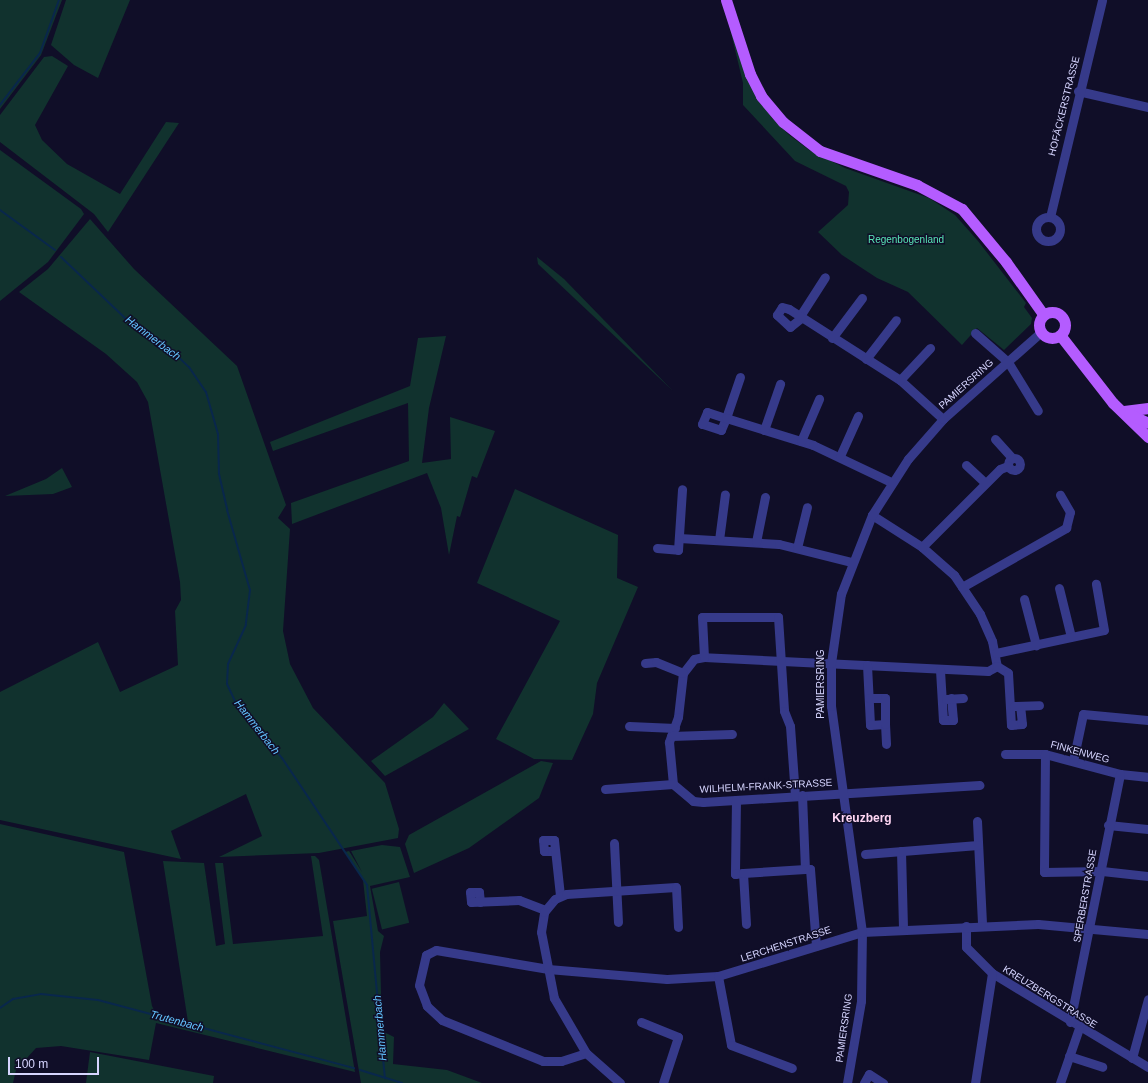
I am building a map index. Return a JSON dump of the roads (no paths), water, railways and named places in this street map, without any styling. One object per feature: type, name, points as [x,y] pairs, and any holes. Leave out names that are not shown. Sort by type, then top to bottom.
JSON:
[{"type":"main road","points":[[726,0],[750,74],[761,96],[783,122],[820,151],[916,185],[962,209],[997,250],[1043,314]]},
{"type":"main road","points":[[1051,311],[1062,316],[1065,323],[1060,335],[1048,337],[1041,332],[1039,321],[1043,314],[1051,311]]},
{"type":"main road","points":[[1060,335],[1121,411],[1148,437]]},
{"type":"main road","points":[[1121,411],[1148,408]]},
{"type":"main road","points":[[1121,411],[1148,423]]},
{"type":"main road","points":[[1132,422],[1148,431]]},
{"type":"street","name":"HOFÄCKERSTRASSE","points":[[1050,217],[1078,91],[1102,0]]},
{"type":"street","points":[[1078,91],[1148,107]]},
{"type":"street","points":[[825,277],[798,319],[900,380],[943,420]]},
{"type":"street","points":[[832,338],[862,298]]},
{"type":"street","points":[[866,359],[896,320]]},
{"type":"street","name":"PAMIERSRING","points":[[847,1083],[861,1001],[862,932],[834,747],[831,663],[837,616],[852,562],[872,515],[891,482],[943,420],[1041,332]]},
{"type":"street","points":[[975,333],[1008,362],[1038,411]]},
{"type":"street","points":[[900,380],[930,348]]},
{"type":"street","points":[[740,377],[723,423],[764,430],[801,441],[840,456],[891,482]]},
{"type":"street","points":[[764,430],[780,384]]},
{"type":"street","points":[[801,441],[819,399]]},
{"type":"street","points":[[840,456],[858,416]]},
{"type":"street","points":[[922,547],[985,483],[1010,462],[995,439]]},
{"type":"street","points":[[966,465],[985,483]]},
{"type":"street","points":[[657,548],[678,550],[682,489]]},
{"type":"street","points":[[719,540],[725,494]]},
{"type":"street","points":[[962,587],[1066,528],[1070,512],[1060,495]]},
{"type":"street","points":[[756,542],[765,497]]},
{"type":"street","points":[[797,548],[807,507]]},
{"type":"street","points":[[872,515],[922,547],[962,587],[980,614],[996,653],[997,666]]},
{"type":"street","points":[[679,538],[756,542],[797,548],[852,562]]},
{"type":"street","points":[[996,653],[1104,630],[1096,584]]},
{"type":"street","points":[[1059,588],[1070,637]]},
{"type":"street","points":[[1024,599],[1036,645]]},
{"type":"street","points":[[704,656],[702,617],[778,617],[780,661],[798,795],[805,869]]},
{"type":"street","points":[[605,789],[674,784],[669,742],[673,732],[683,673],[694,659],[704,656],[940,670],[988,671],[997,666]]},
{"type":"street","points":[[645,662],[656,662],[683,673]]},
{"type":"street","points":[[867,665],[870,725],[886,724]]},
{"type":"street","points":[[997,666],[1008,673],[1011,725],[1022,724],[1020,706]]},
{"type":"street","points":[[940,670],[943,720],[953,720],[951,698]]},
{"type":"street","points":[[868,698],[885,698],[886,744]]},
{"type":"street","points":[[942,699],[963,698]]},
{"type":"street","points":[[1010,706],[1039,705]]},
{"type":"street","points":[[1073,760],[1083,714],[1148,720]]},
{"type":"street","points":[[629,726],[673,732],[732,734]]},
{"type":"street","name":"FINKENWEG","points":[[1005,754],[1045,754],[1073,760],[1120,774],[1148,777]]},
{"type":"street","points":[[1045,754],[1044,872],[1102,871],[1148,876]]},
{"type":"street","name":"SPERBERSTRASSE","points":[[1070,1022],[1091,929],[1102,871],[1108,825],[1120,774]]},
{"type":"street","name":"WILHELM-FRANK-STRASSE","points":[[674,784],[693,801],[736,800],[979,785]]},
{"type":"street","points":[[736,800],[735,874],[810,869],[816,946]]},
{"type":"street","points":[[977,821],[982,924]]},
{"type":"street","points":[[1108,825],[1148,829]]},
{"type":"street","points":[[614,843],[618,922]]},
{"type":"street","points":[[865,854],[978,846]]},
{"type":"street","points":[[554,851],[560,895]]},
{"type":"street","points":[[901,851],[903,929]]},
{"type":"street","points":[[743,873],[746,924]]},
{"type":"street","points":[[620,1083],[586,1053],[554,998],[541,932],[545,910],[560,895],[676,887],[678,927]]},
{"type":"street","points":[[480,902],[519,900],[545,910]]},
{"type":"street","name":"LERCHENSTRASSE","points":[[586,1053],[562,1061],[543,1061],[436,1016],[424,1000],[419,985],[423,962],[431,951],[548,969],[667,979],[718,976],[862,932],[982,924],[1091,929],[1148,934]]},
{"type":"street","name":"KREUZBERGSTRASSE","points":[[966,926],[966,947],[992,973],[1079,1028],[1148,1067]]},
{"type":"street","points":[[975,1083],[992,973]]},
{"type":"street","points":[[718,976],[731,1045],[792,1068]]},
{"type":"street","points":[[1132,1058],[1148,999]]},
{"type":"street","points":[[641,1022],[678,1037],[663,1083]]},
{"type":"street","points":[[1060,1083],[1079,1028]]},
{"type":"street","points":[[1069,1056],[1102,1067]]},
{"type":"street","points":[[864,1083],[868,1074],[883,1083]]},
{"type":"waterway","points":[[0,105],[40,53],[59,0]]},
{"type":"waterway","name":"Hammerbach","points":[[0,210],[55,250]]},
{"type":"waterway","name":"Hammerbach","points":[[61,257],[125,318],[168,347],[189,367],[206,392],[218,434],[219,474],[227,510],[250,590],[246,625],[228,664],[227,684],[237,705],[282,758],[367,885],[385,1078]]},
{"type":"waterway","name":"Trutenbach","points":[[0,1008],[13,999],[41,994],[98,1000],[354,1068]]},
{"type":"waterway","name":"Trutenbach","points":[[360,1070],[402,1083]]},
{"type":"district","name":"Kreuzberg","points":[[862,819]]},
{"type":"park label","name":"Regenbogenland","points":[[906,240]]}]
